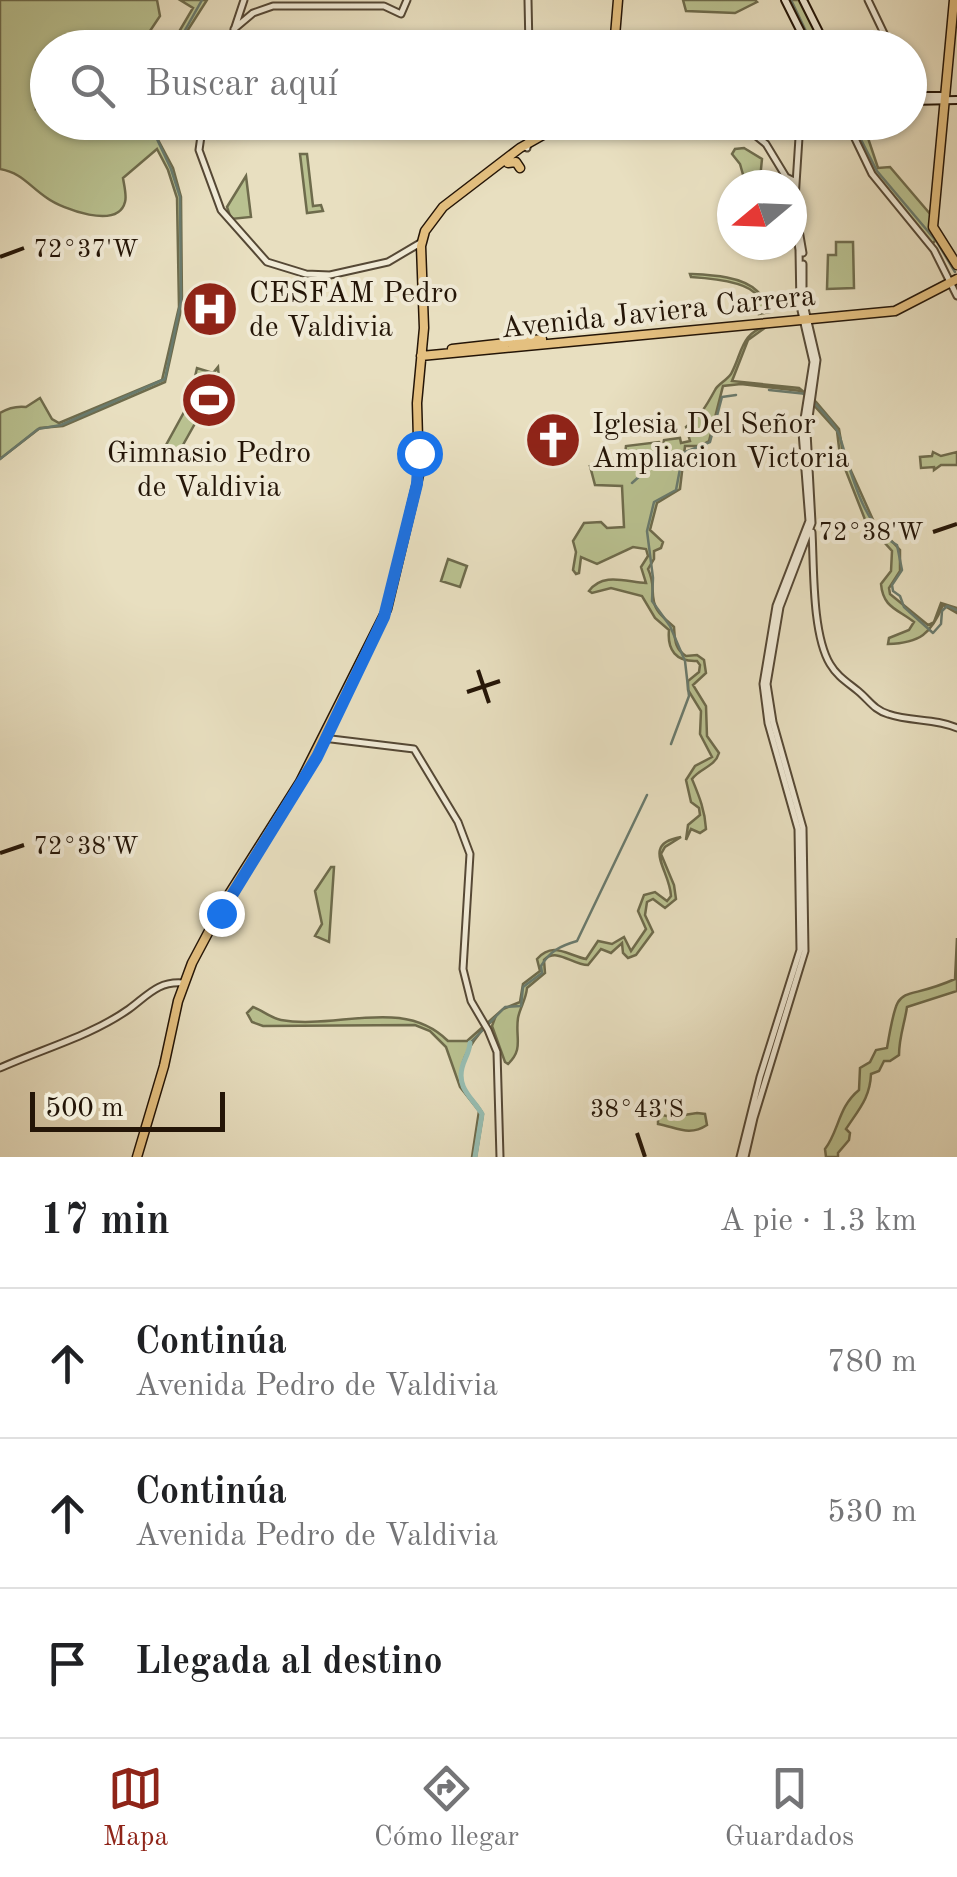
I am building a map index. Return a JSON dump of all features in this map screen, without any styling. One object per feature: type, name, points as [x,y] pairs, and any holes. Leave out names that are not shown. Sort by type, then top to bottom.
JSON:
[{"type":"main road","points":[[617,30],[619,0]]},
{"type":"main road","points":[[785,0],[800,30]]},
{"type":"main road","points":[[803,0],[818,30]]},
{"type":"main road","points":[[954,0],[950,98],[937,227],[957,265]]},
{"type":"main road","points":[[952,42],[957,16]]},
{"type":"main road","points":[[325,738],[384,617],[419,475],[418,402],[428,312],[423,242],[428,226],[440,210],[538,140]]},
{"type":"main road","points":[[423,242],[444,211],[529,145]]},
{"type":"main road","points":[[508,163],[517,162],[520,168]]},
{"type":"main road","name":"Avenida Javiera Carrera","points":[[424,354],[897,308],[953,279]]},
{"type":"main road","points":[[137,1157],[184,983],[207,935],[290,804],[391,610],[423,480],[424,354]]},
{"type":"street","points":[[234,29],[244,0]]},
{"type":"street","points":[[234,29],[253,13],[274,6],[384,6],[400,14],[407,0]]},
{"type":"street","points":[[526,0],[528,30]]},
{"type":"street","points":[[868,0],[882,30]]},
{"type":"street","points":[[241,9],[253,13]]},
{"type":"street","points":[[200,140],[198,150],[224,215],[270,264],[306,274],[330,275],[388,262],[423,242]]},
{"type":"street","points":[[529,140],[529,145]]},
{"type":"street","points":[[761,140],[782,170]]},
{"type":"street","points":[[797,170],[799,140]]},
{"type":"street","points":[[800,170],[801,140]]},
{"type":"street","points":[[856,140],[872,174],[953,279],[957,296]]},
{"type":"street","points":[[801,260],[814,380],[803,428],[808,524],[778,598],[763,678],[768,723],[797,820],[801,865]]},
{"type":"street","points":[[806,471],[812,570],[824,652],[840,678],[872,707],[907,720],[943,722],[957,728]]},
{"type":"street","points":[[743,1157],[772,1036],[798,962],[802,824],[776,734],[767,684],[780,607],[812,529]]},
{"type":"street","points":[[325,738],[413,749],[452,810],[470,858],[464,976],[498,1064],[500,1157]]},
{"type":"street","points":[[0,1068],[46,1051],[125,1012],[163,983],[184,983]]},
{"type":"green space","points":[[0,0],[157,0],[160,16],[151,30],[30,30],[30,140],[158,140],[173,168],[181,197],[182,305],[165,382],[63,426],[40,428],[0,459],[3,411],[26,407],[40,398],[52,419],[59,423],[162,380],[179,307],[177,198],[157,149],[123,178],[125,202],[112,215],[89,215],[65,207],[20,177],[0,169]]},
{"type":"green space","points":[[180,0],[207,0],[188,30],[180,30],[193,8]]},
{"type":"green space","points":[[683,0],[757,2],[735,13],[686,11]]},
{"type":"green space","points":[[787,0],[801,0],[816,30],[802,30]]},
{"type":"green space","points":[[858,140],[869,140],[878,168],[890,167],[931,215],[937,239],[931,245],[875,175]]},
{"type":"green space","points":[[744,148],[762,159],[761,170],[742,170],[732,154],[735,149]]},
{"type":"green space","points":[[300,154],[307,154],[313,206],[321,205],[323,211],[307,213]]},
{"type":"green space","points":[[246,176],[251,217],[231,219],[227,207]]},
{"type":"green space","points":[[836,242],[853,242],[854,288],[827,289],[828,255],[836,255]]},
{"type":"green space","points":[[690,274],[743,282],[769,301],[770,312],[759,314],[757,296],[745,287]]},
{"type":"green space","points":[[769,325],[748,340],[732,381],[799,388],[816,402],[839,429],[843,453],[874,522],[900,550],[900,571],[889,588],[890,594],[928,625],[934,622],[941,603],[957,608],[957,613],[943,605],[934,623],[923,635],[908,642],[888,644],[889,638],[909,630],[914,622],[885,598],[881,584],[891,571],[892,551],[866,522],[840,456],[837,431],[801,391],[741,384],[723,386],[709,441],[700,446],[685,446],[680,489],[657,503],[650,530],[663,542],[654,551],[648,569],[655,606],[674,627],[679,650],[704,660],[706,673],[693,685],[706,706],[707,736],[719,753],[692,779],[706,829],[700,833],[691,829],[686,840],[688,825],[700,815],[699,808],[691,802],[686,780],[695,766],[712,757],[700,734],[701,711],[688,690],[688,681],[699,672],[700,665],[674,653],[669,630],[655,618],[642,596],[611,588],[589,591],[608,580],[646,583],[641,567],[648,556],[646,549],[633,547],[597,564],[581,557],[576,574],[573,541],[584,523],[624,527],[622,486],[595,485],[590,466],[624,463],[626,446],[659,442],[663,446],[664,440],[680,438],[681,443],[690,441],[686,427],[731,374],[747,338]]},
{"type":"green space","points":[[218,367],[221,405],[197,420],[179,452],[160,456],[189,403],[197,368],[213,373]]},
{"type":"green space","points":[[933,452],[941,456],[957,452],[957,465],[941,465],[934,470],[921,468],[920,457],[932,456]]},
{"type":"green space","points":[[448,559],[467,566],[460,587],[441,581]]},
{"type":"green space","points":[[681,837],[661,854],[676,899],[665,908],[653,899],[647,902],[645,915],[653,932],[636,955],[628,958],[622,943],[611,953],[601,949],[588,965],[549,956],[544,960],[545,973],[527,988],[518,1018],[513,1059],[505,1062],[492,1026],[495,1018],[475,1040],[464,1059],[461,1079],[483,1114],[476,1157],[472,1157],[479,1111],[460,1087],[446,1047],[430,1031],[415,1025],[263,1026],[252,1022],[247,1013],[253,1007],[277,1019],[302,1022],[390,1017],[411,1020],[448,1041],[467,1041],[503,1009],[520,1002],[523,984],[540,971],[537,959],[543,954],[555,950],[586,959],[598,941],[612,944],[624,937],[631,951],[646,929],[638,911],[644,895],[655,892],[667,901],[671,896],[660,852],[669,840]]},
{"type":"green space","points":[[331,867],[329,942],[315,936],[322,924],[315,891]]},
{"type":"green space","points":[[957,938],[957,991],[907,1007],[899,1055],[884,1061],[879,1071],[871,1074],[866,1097],[846,1129],[849,1140],[838,1157],[826,1157],[825,1149],[843,1111],[859,1090],[860,1068],[870,1062],[876,1050],[887,1048],[898,1001],[955,979]]},
{"type":"green space","points":[[658,1114],[671,1117],[705,1114],[707,1125],[682,1130],[658,1124]]},
{"type":"waterway","points":[[185,30],[202,0]]},
{"type":"waterway","points":[[791,0],[805,30]]},
{"type":"waterway","points":[[0,459],[38,429],[61,425],[165,379],[181,301],[180,197],[157,140]]},
{"type":"waterway","points":[[861,140],[877,171],[937,242],[955,272]]},
{"type":"waterway","points":[[769,390],[807,394]]},
{"type":"waterway","points":[[671,744],[689,696],[685,661],[670,626],[652,601],[647,531],[654,502],[676,490],[683,453],[710,442],[722,397],[736,395]]},
{"type":"waterway","points":[[812,400],[838,432],[867,512],[885,537],[897,545],[902,570],[892,585],[904,607],[933,633],[947,606],[957,610]]},
{"type":"waterway","points":[[668,465],[681,454]]},
{"type":"waterway","points":[[644,465],[665,464]]},
{"type":"waterway","points":[[632,483],[651,466]]},
{"type":"waterway","points":[[470,1043],[505,1007],[521,1006],[523,987],[542,973],[541,966],[548,956],[577,941],[647,795]]},
{"type":"waterway","points":[[470,1043],[461,1075],[464,1088],[482,1114],[475,1157]]},
{"type":"place","name":"CESFAM Pedro de Valdivia","points":[[210,309]]},
{"type":"place","name":"Gimnasio Pedro de Valdivia","points":[[209,400]]},
{"type":"place","name":"Iglesia Del Señor Ampliacion Victoria","points":[[553,440]]},
{"type":"route","points":[[221,913],[317,757],[384,617],[417,484],[419,453]]}]
